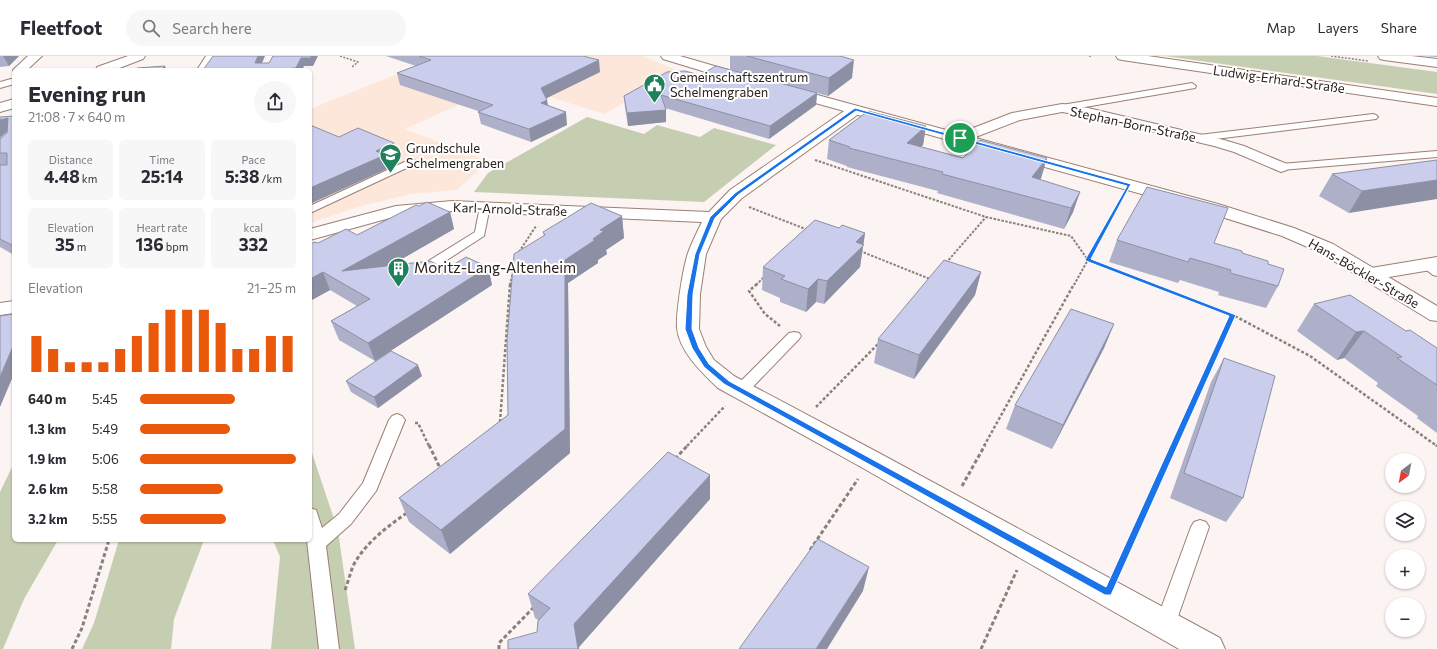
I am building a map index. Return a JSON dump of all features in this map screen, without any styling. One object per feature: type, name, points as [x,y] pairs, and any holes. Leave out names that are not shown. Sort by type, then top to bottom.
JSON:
[{"type":"street","points":[[21,68],[36,56]]},
{"type":"street","points":[[107,68],[139,56]]},
{"type":"street","points":[[204,68],[212,56]]},
{"type":"street","points":[[667,56],[696,66],[754,82]]},
{"type":"street","name":"Ludwig-Erhard-Straße","points":[[1122,56],[1437,102]]},
{"type":"street","points":[[1384,56],[1437,63]]},
{"type":"street","name":"Hans-Böckler-Straße","points":[[775,88],[1212,208],[1288,232],[1326,248],[1371,274],[1437,316]]},
{"type":"street","points":[[0,108],[12,104]]},
{"type":"street","name":"Stephan-Born-Straße","points":[[960,138],[1017,116],[1062,108],[1088,112],[1199,138],[1239,149],[1281,167]]},
{"type":"street","points":[[855,110],[731,199],[713,217],[697,254],[690,294],[688,329],[695,348],[706,365],[726,382],[870,460],[1209,649]]},
{"type":"street","name":"Karl-Arnold-Straße","points":[[312,234],[396,211],[445,207],[485,206],[713,217]]},
{"type":"street","points":[[1371,274],[1433,267]]},
{"type":"street","points":[[0,309],[12,307]]},
{"type":"lane","points":[[1062,108],[1192,86]]},
{"type":"lane","points":[[1199,138],[1373,117]]},
{"type":"lane","points":[[1281,167],[1437,154]]},
{"type":"lane","points":[[312,209],[411,162]]},
{"type":"lane","points":[[426,268],[480,234],[485,206]]},
{"type":"lane","points":[[741,390],[794,336]]},
{"type":"lane","points":[[317,543],[345,519],[370,486],[396,420]]},
{"type":"lane","points":[[312,523],[317,543],[329,649]]},
{"type":"lane","points":[[1165,625],[1200,527]]},
{"type":"path","points":[[340,56],[358,62],[352,67]]},
{"type":"path","points":[[794,153],[986,217],[1071,236],[1088,260],[1233,315],[1310,356],[1437,446]]},
{"type":"path","points":[[951,505],[1130,185]]},
{"type":"path","points":[[731,199],[813,232]]},
{"type":"path","points":[[519,253],[547,209]]},
{"type":"path","points":[[941,268],[986,217]]},
{"type":"path","points":[[857,250],[931,280],[926,286]]},
{"type":"path","points":[[498,428],[500,422],[509,289],[513,267],[516,260]]},
{"type":"path","points":[[767,275],[749,291],[765,314],[794,336]]},
{"type":"path","points":[[1108,593],[1233,315]]},
{"type":"path","points":[[800,422],[872,352],[881,340]]},
{"type":"path","points":[[669,465],[741,390]]},
{"type":"path","points":[[396,420],[418,424],[443,474]]},
{"type":"path","points":[[809,551],[870,460]]},
{"type":"path","points":[[344,593],[354,566],[364,549],[377,536],[412,509]]},
{"type":"path","points":[[72,649],[82,628],[108,542]]},
{"type":"path","points":[[981,649],[1027,548]]},
{"type":"path","points":[[500,649],[499,644],[538,603]]},
{"type":"shaded area","points":[[442,56],[644,56],[680,72],[604,114],[506,83],[405,129],[488,161],[457,190],[411,194],[358,207],[312,222],[312,108]]},
{"type":"green space","points":[[1165,56],[1317,56],[1437,72],[1437,94]]},
{"type":"green space","points":[[587,117],[644,134],[657,125],[700,137],[714,128],[776,145],[704,202],[474,192],[488,173]]},
{"type":"green space","points":[[312,453],[338,531],[355,649],[271,649],[280,557],[274,542],[312,542]]},
{"type":"green space","points":[[12,467],[12,542],[57,542],[24,599],[3,649],[0,649],[0,492]]},
{"type":"green space","points":[[118,542],[203,542],[174,619],[171,649],[82,649],[94,623]]},
{"type":"building","points":[[213,56],[258,56],[255,63],[269,63],[273,56],[311,56],[311,58],[301,58],[296,68],[204,68]]},
{"type":"building","points":[[419,56],[583,56],[599,60],[541,88],[547,100],[541,103],[566,112],[529,129],[478,112],[493,105],[397,73],[431,60]]},
{"type":"building","points":[[747,56],[840,56],[854,60],[829,78]]},
{"type":"building","points":[[165,66],[163,68],[137,68]]},
{"type":"building","points":[[716,66],[817,93],[770,126],[661,95],[666,110],[627,113],[624,96],[667,72],[685,71],[700,75]]},
{"type":"building","points":[[868,111],[926,126],[907,143],[963,158],[980,140],[1047,158],[1032,177],[1080,192],[1071,208],[942,174],[943,172],[849,148],[850,147],[829,140]]},
{"type":"building","points":[[12,116],[12,245],[0,239],[0,165],[7,165],[7,153],[0,153],[0,139],[7,133],[8,118],[0,120],[0,117]]},
{"type":"building","points":[[312,126],[339,137],[358,128],[394,143],[376,151],[385,155],[312,187]]},
{"type":"building","points":[[1437,160],[1437,180],[1362,191],[1332,174]]},
{"type":"building","points":[[1147,187],[1228,208],[1214,243],[1242,251],[1242,253],[1268,261],[1268,264],[1284,269],[1278,286],[1230,273],[1231,270],[1190,258],[1188,262],[1117,240]]},
{"type":"building","points":[[427,202],[450,212],[342,271],[430,261],[446,269],[466,257],[488,267],[368,343],[331,321],[370,299],[323,272],[312,278],[312,243],[318,243],[346,229],[357,235],[416,205],[419,206]]},
{"type":"building","points":[[591,203],[622,216],[600,230],[604,231],[593,239],[595,240],[565,260],[565,429],[441,530],[399,498],[508,415],[507,340],[514,254],[545,235],[543,232]]},
{"type":"building","points":[[815,220],[839,228],[842,225],[865,233],[856,242],[864,245],[827,281],[818,279],[808,289],[781,279],[785,276],[763,267]]},
{"type":"building","points":[[944,260],[981,272],[919,355],[878,339]]},
{"type":"building","points":[[1350,295],[1406,331],[1410,330],[1437,348],[1437,385],[1397,358],[1402,357],[1364,331],[1356,332],[1314,304]]},
{"type":"building","points":[[1071,309],[1114,324],[1063,425],[1015,405]]},
{"type":"building","points":[[12,314],[12,349],[0,377],[0,316]]},
{"type":"building","points":[[391,351],[418,365],[374,397],[346,381]]},
{"type":"building","points":[[1224,358],[1275,376],[1243,498],[1184,473]]},
{"type":"building","points":[[668,452],[710,475],[574,624],[578,649],[508,649],[508,640],[537,632],[538,621],[550,608],[528,594]]},
{"type":"building","points":[[818,539],[869,567],[816,649],[739,649]]},
{"type":"place","name":"Gemeinschaftszentrum Schelmengraben","points":[[654,104]]},
{"type":"place","name":"Grundschule Schelmengraben","points":[[391,174]]},
{"type":"place","name":"Moritz-Lang-Altenheim","points":[[399,288]]},
{"type":"route","points":[[855,110],[960,138],[1130,185],[1088,260],[1233,315],[1108,593],[870,460],[726,382],[706,365],[695,348],[688,329],[690,294],[697,254],[713,217],[736,194],[855,110]]}]
